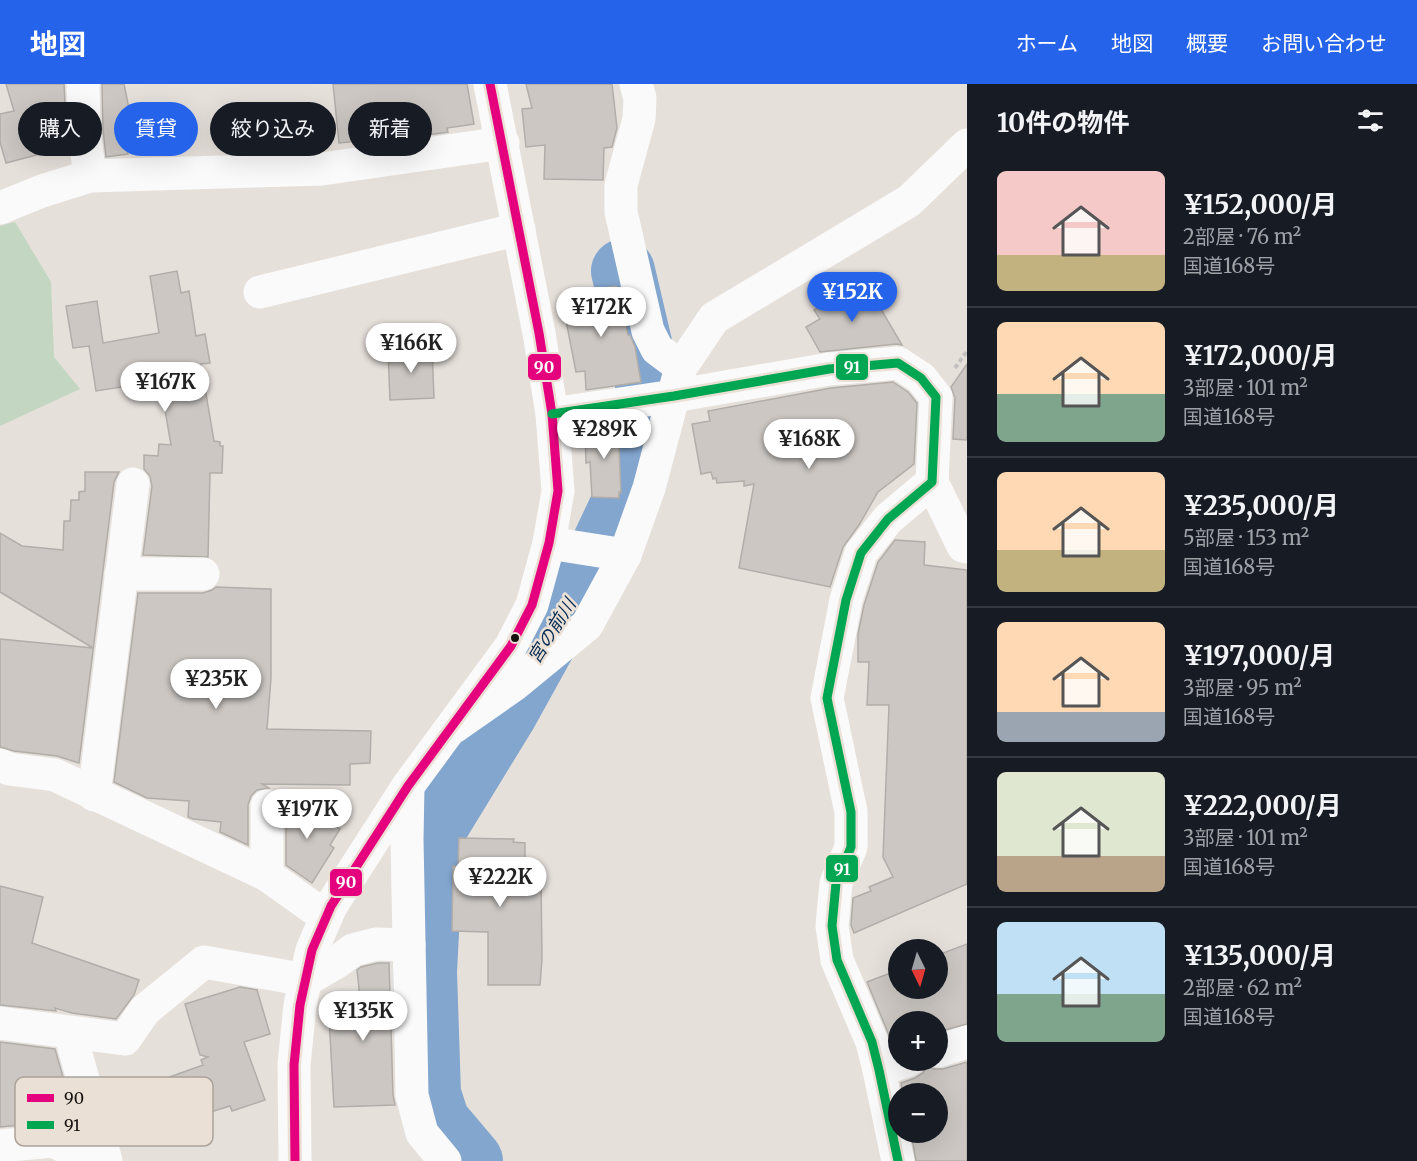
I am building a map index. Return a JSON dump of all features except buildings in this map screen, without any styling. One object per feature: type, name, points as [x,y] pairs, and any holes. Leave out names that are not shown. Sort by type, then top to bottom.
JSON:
[{"type":"main road","points":[[83,84],[84,131],[90,176]]},
{"type":"main road","points":[[295,1161],[294,1065],[300,1005],[312,950],[326,917],[347,880],[408,786],[511,646],[532,605],[549,543],[558,491],[552,414],[539,333],[490,84]]},
{"type":"main road","points":[[636,84],[640,98],[639,119],[621,184],[621,212],[648,331],[678,381]]},
{"type":"main road","points":[[0,208],[42,191],[90,176],[322,169],[503,143]]},
{"type":"main road","points":[[444,735],[514,685],[587,625],[625,555],[649,488],[678,381],[714,318],[909,201],[967,145]]},
{"type":"main road","points":[[260,292],[519,230]]},
{"type":"main road","points":[[552,414],[678,381],[898,363],[921,378],[936,397],[932,482],[963,546],[967,547]]},
{"type":"main road","points":[[888,1059],[872,1042],[837,960],[832,926],[836,883],[850,847],[851,812],[827,698],[846,600],[861,553],[888,519],[932,482]]},
{"type":"main road","points":[[94,795],[133,484]]},
{"type":"main road","points":[[549,543],[625,555]]},
{"type":"main road","points":[[121,574],[203,574]]},
{"type":"main road","points":[[0,765],[9,770],[55,775],[267,875],[326,917]]},
{"type":"main road","points":[[408,786],[412,1095],[422,1133],[445,1161]]},
{"type":"main road","points":[[267,806],[267,875]]},
{"type":"main road","points":[[0,1023],[125,1039],[145,1010],[204,962],[306,980],[353,950],[376,944],[409,945]]},
{"type":"main road","points":[[70,1033],[82,1077]]},
{"type":"main road","points":[[948,1048],[967,1042]]},
{"type":"main road","points":[[894,1071],[898,1161]]},
{"type":"main road","points":[[0,1146],[15,1145]]},
{"type":"main road","points":[[63,1146],[93,1161]]},
{"type":"main road","points":[[102,1146],[106,1161]]},
{"type":"green space","points":[[15,222],[51,282],[54,357],[80,389],[0,426],[0,226]]},
{"type":"waterway","name":"宮の前川","points":[[471,1161],[438,1122],[429,1094],[425,972],[432,833],[506,712],[563,609],[589,575],[635,478],[647,412],[647,373],[623,271]]},
{"type":"transit line","name":"90","points":[[295,1161],[294,1065],[300,1005],[312,950],[331,906],[408,786],[511,646],[532,605],[549,543],[558,491],[552,414],[539,333],[490,84]]},
{"type":"transit line","name":"91","points":[[552,414],[829,369],[898,363],[921,378],[936,397],[932,482],[888,519],[861,553],[846,600],[827,698],[851,812],[851,847],[836,883],[832,926],[837,960],[872,1042],[898,1161]]}]
